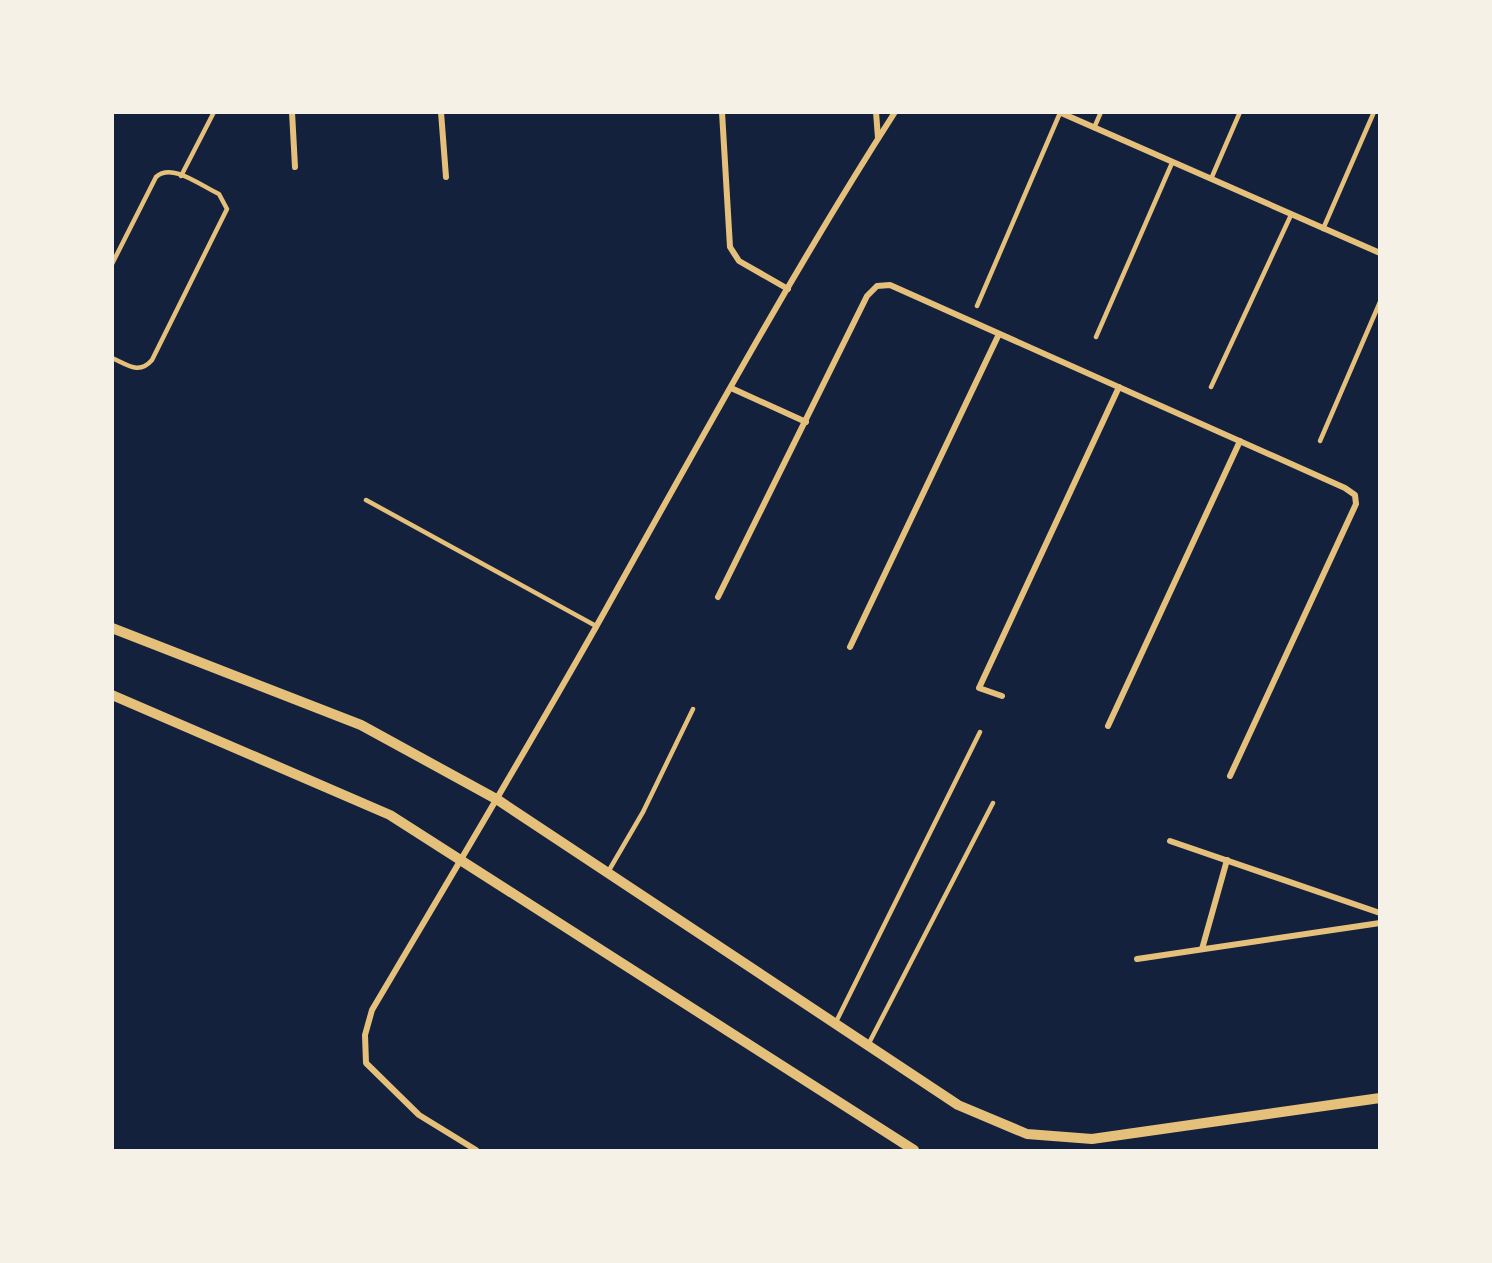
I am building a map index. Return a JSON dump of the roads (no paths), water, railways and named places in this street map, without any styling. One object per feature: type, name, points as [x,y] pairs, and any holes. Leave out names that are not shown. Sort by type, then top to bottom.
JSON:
[{"type":"street","points":[[292,112],[295,167]]},
{"type":"street","points":[[441,112],[446,177]]},
{"type":"street","points":[[722,112],[730,247],[739,261],[788,289]]},
{"type":"street","points":[[876,112],[878,138]]},
{"type":"street","points":[[476,1150],[419,1115],[366,1063],[365,1035],[372,1010],[498,800],[730,388],[895,112]]},
{"type":"street","points":[[1060,113],[1380,254]]},
{"type":"street","points":[[718,597],[867,296],[877,286],[890,285],[1345,488],[1355,495],[1356,504],[1230,776]]},
{"type":"street","points":[[850,647],[999,334]]},
{"type":"street","points":[[1002,696],[979,688],[1119,387]]},
{"type":"street","points":[[730,388],[806,422]]},
{"type":"street","points":[[1108,726],[1240,441]]},
{"type":"street","points":[[112,628],[361,726],[498,800],[958,1105],[1027,1134],[1092,1139],[1380,1098]]},
{"type":"street","points":[[112,695],[390,815],[914,1150]]},
{"type":"street","points":[[1170,841],[1380,913]]},
{"type":"street","points":[[1202,949],[1227,860]]},
{"type":"street","points":[[1137,959],[1380,923]]},
{"type":"lane","points":[[182,176],[214,112]]},
{"type":"lane","points":[[1094,128],[1101,112]]},
{"type":"lane","points":[[1211,179],[1240,112]]},
{"type":"lane","points":[[1323,229],[1374,112]]},
{"type":"lane","points":[[977,306],[1060,113]]},
{"type":"lane","points":[[1096,337],[1172,163]]},
{"type":"lane","points":[[112,264],[156,177],[162,172],[171,170],[219,194],[227,209],[153,360],[146,367],[136,369],[112,358]]},
{"type":"lane","points":[[1211,387],[1291,214]]},
{"type":"lane","points":[[1320,441],[1380,302]]},
{"type":"lane","points":[[366,500],[596,626]]},
{"type":"lane","points":[[609,872],[643,812],[693,709]]},
{"type":"lane","points":[[836,1024],[980,732]]},
{"type":"lane","points":[[868,1045],[993,803]]}]
